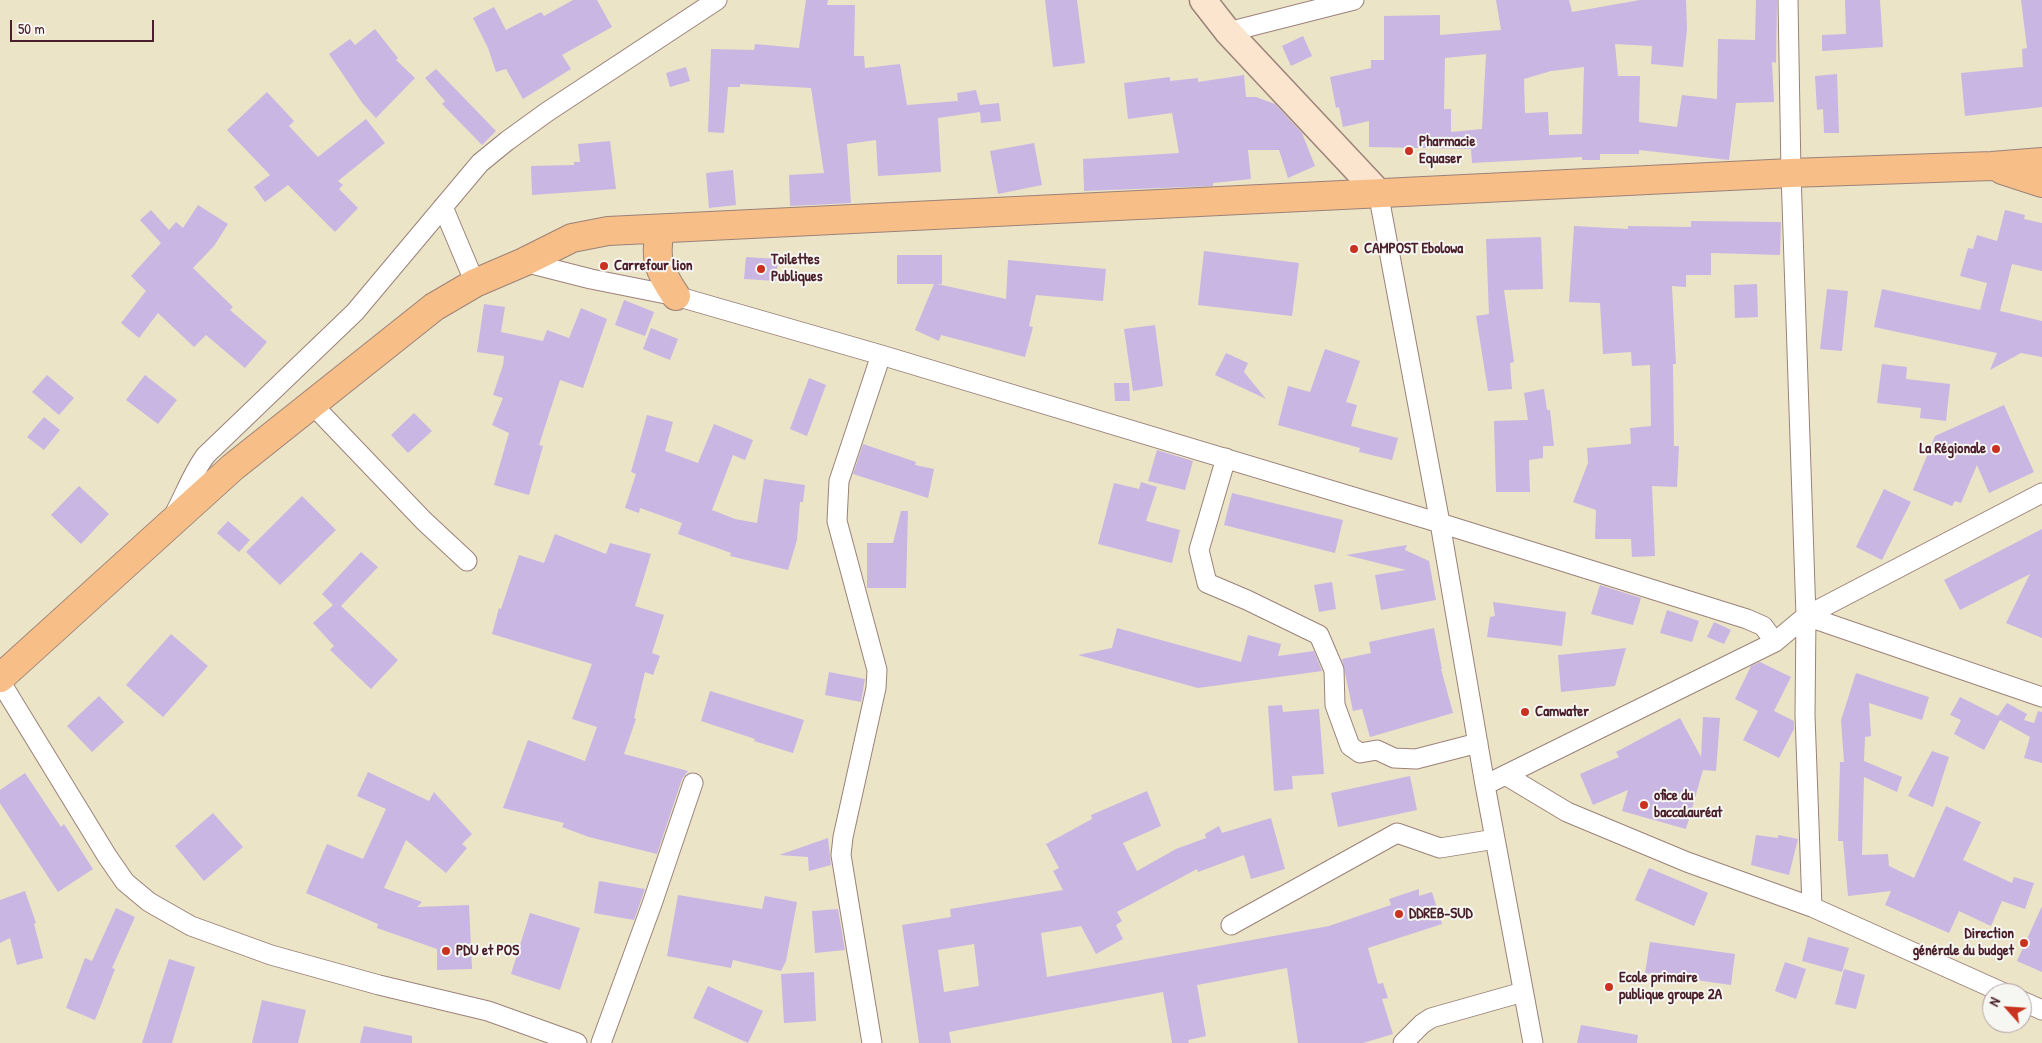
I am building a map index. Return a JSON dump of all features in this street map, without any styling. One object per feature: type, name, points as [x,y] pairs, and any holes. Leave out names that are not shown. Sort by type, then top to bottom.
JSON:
[{"type":"main road","points":[[1203,0],[1228,32],[1378,192]]},
{"type":"main road","points":[[0,679],[233,467],[311,403],[434,308],[475,282],[524,262],[572,238],[608,231],[660,230],[1378,192],[1791,173],[1992,166],[2042,162]]},
{"type":"main road","points":[[1992,166],[2042,183]]},
{"type":"main road","points":[[660,230],[656,251],[662,275],[676,296]]},
{"type":"street","points":[[166,527],[189,487],[195,470],[206,455],[355,312],[480,163],[507,141],[717,0]]},
{"type":"street","points":[[1228,32],[1354,0]]},
{"type":"street","points":[[1788,0],[1791,173],[1806,616],[1805,715],[1812,907]]},
{"type":"street","points":[[1378,192],[1440,523],[1485,785],[1533,1043]]},
{"type":"street","points":[[443,207],[475,282]]},
{"type":"street","points":[[524,262],[591,279],[676,296],[881,355],[1440,523],[1747,618],[1763,626],[1775,642]]},
{"type":"street","points":[[872,1043],[841,855],[843,837],[876,688],[877,670],[837,521],[836,502],[839,481],[881,355]]},
{"type":"street","points":[[311,403],[424,521],[467,561]]},
{"type":"street","points":[[1226,458],[1199,550],[1207,583],[1319,635],[1334,670],[1335,705],[1350,746],[1360,753],[1377,750],[1394,758],[1416,759],[1478,743]]},
{"type":"street","points":[[1485,785],[1507,776],[1775,642],[1806,616],[2042,494]]},
{"type":"street","points":[[1806,616],[2042,697]]},
{"type":"street","points":[[0,679],[107,856],[125,882],[149,902],[191,926],[271,955],[488,1011],[557,1040],[577,1043]]},
{"type":"street","points":[[1507,776],[1567,812],[1687,862],[1812,907],[1982,983]]},
{"type":"street","points":[[601,1043],[652,904],[693,783]]},
{"type":"street","points":[[1230,925],[1397,833],[1440,848],[1495,839]]},
{"type":"street","points":[[1403,1043],[1422,1024],[1432,1018],[1523,992]]},
{"type":"building","points":[[573,0],[597,0],[612,27],[562,55],[571,69],[523,99],[506,69],[496,72],[488,48],[473,18],[494,7],[506,30],[541,12],[544,16]]},
{"type":"building","points":[[806,0],[828,0],[827,5],[855,5],[854,56],[864,56],[865,68],[900,64],[907,105],[958,101],[957,93],[976,90],[980,105],[999,103],[1001,121],[981,123],[980,112],[938,118],[941,172],[878,176],[876,140],[847,144],[851,203],[790,206],[789,175],[824,173],[811,88],[740,84],[740,87],[728,87],[724,133],[708,132],[711,49],[754,50],[755,44],[799,48]]},
{"type":"building","points":[[1045,0],[1077,0],[1085,63],[1053,67]]},
{"type":"building","points":[[1496,0],[1569,0],[1572,12],[1640,0],[1686,0],[1687,29],[1683,67],[1651,64],[1652,46],[1615,44],[1618,76],[1640,76],[1639,122],[1677,127],[1682,95],[1717,99],[1718,39],[1755,40],[1756,0],[1777,0],[1776,63],[1772,62],[1774,102],[1736,103],[1729,160],[1639,150],[1639,154],[1600,154],[1600,160],[1582,160],[1582,157],[1472,163],[1471,149],[1369,147],[1369,121],[1343,127],[1339,107],[1336,108],[1330,77],[1371,68],[1371,60],[1384,60],[1384,16],[1440,15],[1440,35],[1501,30]],"holes":[[[1486,54],[1482,129],[1451,132],[1451,109],[1444,109],[1445,58]],[[1584,67],[1582,134],[1549,135],[1548,112],[1525,113],[1524,79],[1551,71]]]},
{"type":"building","points":[[1845,0],[1880,0],[1883,47],[1822,51],[1822,35],[1846,34]]},
{"type":"building","points":[[2021,0],[2042,0],[2042,107],[1965,116],[1961,73],[2023,67],[2022,49],[2027,48]]},
{"type":"building","points":[[375,29],[398,58],[396,60],[415,78],[376,118],[363,104],[329,54],[350,39],[355,45]]},
{"type":"building","points":[[1303,36],[1312,56],[1291,66],[1282,46]]},
{"type":"building","points":[[686,67],[690,81],[670,87],[666,73]]},
{"type":"building","points":[[436,69],[496,131],[482,145],[442,104],[445,101],[425,78]]},
{"type":"building","points":[[1837,74],[1839,133],[1824,133],[1823,109],[1817,110],[1815,76]]},
{"type":"building","points":[[1244,75],[1246,97],[1256,97],[1275,104],[1302,133],[1315,166],[1288,178],[1279,150],[1248,150],[1251,179],[1213,183],[1213,186],[1084,191],[1083,159],[1179,153],[1172,113],[1128,119],[1124,83],[1170,77],[1170,81],[1198,78],[1198,82]]},
{"type":"building","points":[[267,92],[294,121],[289,126],[318,157],[366,119],[385,143],[338,181],[343,185],[339,189],[358,208],[335,232],[288,185],[265,202],[254,187],[270,175],[227,130]]},
{"type":"building","points":[[610,141],[616,189],[532,195],[531,166],[574,165],[574,162],[580,162],[578,144]]},
{"type":"building","points":[[1034,143],[1042,185],[998,194],[990,151]]},
{"type":"building","points":[[733,170],[736,205],[709,208],[706,173]]},
{"type":"building","points":[[198,205],[228,224],[214,246],[193,268],[233,307],[230,310],[267,342],[245,368],[206,335],[194,347],[158,313],[139,338],[121,323],[146,291],[131,276],[161,243],[140,220],[151,210],[169,230],[176,222],[183,228]]},
{"type":"building","points":[[2005,210],[2025,215],[2024,219],[2042,223],[2042,271],[2012,264],[2000,311],[2042,321],[2042,357],[2021,353],[1990,370],[1997,353],[1874,327],[1882,289],[1980,310],[1987,283],[1960,276],[1968,248],[1973,249],[1977,235],[1997,241]]},
{"type":"building","points":[[1691,221],[1781,222],[1780,255],[1711,253],[1711,275],[1686,275],[1686,287],[1672,286],[1676,364],[1673,364],[1674,446],[1679,446],[1677,487],[1652,486],[1655,556],[1632,557],[1631,539],[1595,539],[1596,510],[1573,502],[1588,463],[1587,448],[1631,444],[1630,428],[1651,426],[1650,365],[1632,366],[1631,352],[1603,354],[1600,303],[1569,302],[1574,226],[1628,229],[1628,226],[1691,227]]},
{"type":"building","points":[[1541,237],[1543,289],[1504,290],[1514,362],[1510,363],[1512,389],[1488,391],[1476,316],[1489,314],[1486,239]]},
{"type":"building","points":[[1204,251],[1299,263],[1292,316],[1198,305]]},
{"type":"building","points":[[897,255],[942,255],[942,284],[937,284],[1006,299],[1008,260],[1106,269],[1103,301],[1036,295],[1029,326],[1033,327],[1025,357],[941,335],[939,341],[915,330],[934,284],[897,284]]},
{"type":"building","name":"Toilettes Publiques","points":[[746,257],[778,259],[776,281],[744,279]]},
{"type":"building","points":[[1757,284],[1758,317],[1735,318],[1734,285]]},
{"type":"building","points":[[1827,289],[1848,291],[1842,351],[1820,349]]},
{"type":"building","points":[[624,300],[654,312],[645,336],[615,325]]},
{"type":"building","points":[[484,304],[505,307],[501,332],[543,341],[547,330],[569,338],[581,308],[607,319],[583,388],[560,380],[539,445],[543,446],[529,495],[494,485],[509,433],[492,425],[503,398],[493,395],[504,356],[477,352]]},
{"type":"building","points":[[1155,325],[1163,386],[1133,391],[1124,329]]},
{"type":"building","points":[[651,328],[678,339],[670,360],[643,349]]},
{"type":"building","points":[[1325,349],[1360,361],[1346,402],[1357,405],[1351,426],[1398,438],[1392,460],[1359,452],[1360,448],[1278,425],[1288,386],[1310,392]]},
{"type":"building","points":[[1226,353],[1248,363],[1244,372],[1266,399],[1215,375]]},
{"type":"building","points":[[1882,364],[1907,367],[1906,379],[1950,384],[1946,421],[1920,418],[1921,408],[1877,403]]},
{"type":"building","points":[[47,375],[74,398],[59,415],[32,392]]},
{"type":"building","points":[[145,375],[177,400],[158,424],[126,400]]},
{"type":"building","points":[[809,378],[826,385],[807,436],[790,429]]},
{"type":"building","points":[[1114,383],[1129,383],[1130,401],[1115,401]]},
{"type":"building","points":[[1544,389],[1547,410],[1550,410],[1554,446],[1543,446],[1543,458],[1529,460],[1530,492],[1496,492],[1494,421],[1528,420],[1524,393]]},
{"type":"building","points":[[2004,405],[2034,472],[1989,493],[1977,465],[1961,503],[1955,501],[1952,506],[1913,490],[1935,436]]},
{"type":"building","points":[[414,413],[432,431],[408,453],[391,435]]},
{"type":"building","points":[[647,415],[673,422],[665,451],[698,463],[714,424],[753,440],[745,460],[733,455],[712,510],[735,519],[757,523],[764,479],[805,485],[803,502],[800,502],[797,540],[788,570],[730,556],[731,553],[678,534],[682,523],[640,508],[639,513],[625,508],[636,474],[631,472]]},
{"type":"building","points":[[44,417],[60,430],[44,450],[27,437]]},
{"type":"building","points":[[863,444],[916,462],[915,465],[934,469],[928,498],[853,474]]},
{"type":"building","points":[[1157,450],[1193,461],[1185,490],[1148,481]]},
{"type":"building","points":[[1141,482],[1157,487],[1146,521],[1180,530],[1172,563],[1098,544],[1114,483],[1139,489]]},
{"type":"building","points":[[79,486],[109,514],[81,544],[51,515]]},
{"type":"building","points":[[1884,489],[1911,502],[1882,560],[1856,547]]},
{"type":"building","points":[[1232,493],[1343,520],[1335,553],[1224,525]]},
{"type":"building","points":[[302,496],[336,530],[280,585],[246,552]]},
{"type":"building","points":[[901,511],[908,511],[906,588],[867,588],[867,543],[893,543]]},
{"type":"building","points":[[228,521],[250,540],[239,552],[217,533]]},
{"type":"building","points":[[2042,529],[2042,638],[2006,623],[2030,574],[1960,610],[1944,580]]},
{"type":"building","points":[[555,534],[606,554],[610,543],[651,554],[635,606],[664,615],[652,653],[660,656],[653,675],[645,672],[634,718],[636,719],[624,754],[688,771],[682,779],[657,854],[589,837],[562,827],[564,823],[503,808],[528,740],[585,761],[597,727],[572,719],[592,664],[492,634],[499,608],[501,609],[519,555],[544,563]]},
{"type":"building","points":[[1407,545],[1405,550],[1429,561],[1436,600],[1381,610],[1375,575],[1406,570],[1346,555]]},
{"type":"building","points":[[361,552],[378,567],[341,606],[398,660],[371,689],[330,650],[334,646],[313,623],[333,605],[322,594]]},
{"type":"building","points":[[1332,582],[1336,609],[1319,612],[1314,585]]},
{"type":"building","points":[[1600,585],[1641,598],[1633,625],[1591,614]]},
{"type":"building","points":[[1493,602],[1566,612],[1562,646],[1487,637],[1490,617],[1495,616]]},
{"type":"building","points":[[1667,610],[1699,621],[1692,642],[1660,633]]},
{"type":"building","points":[[1714,622],[1731,630],[1724,644],[1707,637]]},
{"type":"building","points":[[1117,628],[1241,662],[1248,635],[1281,644],[1278,656],[1314,651],[1322,671],[1198,688],[1078,655],[1112,648]]},
{"type":"building","points":[[1434,628],[1441,669],[1453,713],[1370,737],[1362,709],[1353,711],[1342,659],[1371,653],[1369,642]]},
{"type":"building","points":[[171,634],[208,666],[163,717],[126,685]]},
{"type":"building","points":[[1626,648],[1615,686],[1561,692],[1558,655]]},
{"type":"building","points":[[1760,662],[1791,677],[1774,711],[1794,721],[1794,729],[1779,758],[1743,740],[1758,711],[1735,699],[1751,666]]},
{"type":"building","points":[[829,672],[865,679],[861,702],[825,695]]},
{"type":"building","points":[[1856,673],[1929,697],[1922,720],[1869,703],[1871,736],[1865,737],[1864,761],[1902,777],[1897,792],[1864,777],[1862,855],[1888,854],[1889,866],[1914,878],[1946,806],[1981,822],[1963,860],[2012,883],[2014,877],[2034,883],[2025,909],[2002,901],[1991,926],[1959,911],[1949,933],[1885,905],[1891,891],[1848,896],[1843,841],[1838,841],[1840,762],[1844,762],[1841,720]]},
{"type":"building","points":[[710,691],[804,720],[793,753],[701,721]]},
{"type":"building","points":[[99,696],[124,722],[92,752],[67,726]]},
{"type":"building","points":[[1960,697],[1998,716],[2007,703],[2027,714],[2024,720],[2034,723],[2038,711],[2042,712],[2042,763],[2024,758],[2030,737],[2000,720],[1984,750],[1954,734],[1961,720],[1950,715]]},
{"type":"building","points":[[1282,705],[1283,712],[1319,709],[1324,774],[1292,776],[1293,789],[1274,791],[1268,706]]},
{"type":"building","points":[[1703,717],[1720,718],[1716,771],[1703,770],[1686,829],[1622,811],[1628,790],[1593,805],[1580,774],[1619,757],[1616,752],[1680,718],[1701,757]]},
{"type":"building","points":[[1932,751],[1949,757],[1933,807],[1908,796]]},
{"type":"building","points":[[368,772],[429,801],[434,792],[472,834],[462,844],[467,848],[446,873],[406,840],[384,888],[422,902],[417,907],[469,905],[472,969],[437,970],[437,949],[377,928],[378,924],[306,893],[327,844],[363,859],[386,809],[357,796]]},
{"type":"building","points":[[25,773],[61,827],[64,824],[93,869],[58,892],[0,803],[0,790]]},
{"type":"building","points":[[1410,776],[1417,810],[1338,827],[1331,793]]},
{"type":"building","points":[[1147,791],[1161,826],[1123,843],[1137,871],[1176,849],[1206,838],[1205,834],[1219,826],[1222,833],[1271,818],[1285,869],[1251,879],[1244,855],[1198,872],[1197,869],[1117,912],[1122,921],[1116,925],[1123,939],[1096,954],[1081,926],[1041,933],[1047,977],[1329,926],[1391,905],[1389,899],[1419,889],[1419,896],[1432,892],[1442,924],[1368,948],[1378,984],[1383,983],[1388,998],[1382,999],[1393,1034],[1363,1043],[1298,1043],[1287,968],[1197,985],[1206,1036],[1188,1040],[1189,1043],[1172,1043],[1163,992],[949,1032],[951,1043],[919,1043],[902,925],[951,917],[950,909],[1063,890],[1053,871],[1059,868],[1046,844],[1092,819],[1091,815]],"holes":[[[974,944],[979,986],[944,992],[938,950]]]},
{"type":"building","points":[[213,813],[243,847],[204,881],[175,846]]},
{"type":"building","points":[[1756,835],[1778,838],[1778,835],[1798,839],[1789,875],[1751,865]]},
{"type":"building","points":[[828,838],[831,865],[809,871],[808,857],[779,855]]},
{"type":"building","points":[[1649,868],[1708,893],[1694,926],[1635,900]]},
{"type":"building","points":[[599,881],[645,889],[634,920],[594,913]]},
{"type":"building","points":[[25,891],[36,923],[34,924],[43,958],[17,965],[10,938],[0,943],[0,900]]},
{"type":"building","points":[[678,895],[762,909],[765,896],[797,902],[786,961],[781,971],[733,960],[731,968],[667,956]]},
{"type":"building","points":[[2042,906],[2042,972],[2017,961]]},
{"type":"building","points":[[116,908],[135,917],[112,968],[115,969],[95,1020],[66,1008],[85,958],[92,961]]},
{"type":"building","points":[[838,909],[845,950],[815,953],[812,911]]},
{"type":"building","points":[[530,913],[580,928],[560,990],[511,974]]},
{"type":"building","points":[[1808,937],[1849,948],[1842,972],[1802,961]]},
{"type":"building","points":[[1650,942],[1735,954],[1731,985],[1645,973]]},
{"type":"building","points":[[169,959],[195,967],[172,1043],[142,1043]]},
{"type":"building","points":[[1785,962],[1806,969],[1796,999],[1775,991]]},
{"type":"building","points":[[1844,969],[1865,975],[1856,1009],[1835,1004]]},
{"type":"building","points":[[814,972],[816,1021],[784,1023],[781,974]]},
{"type":"building","points":[[708,986],[763,1011],[748,1043],[693,1018]]},
{"type":"building","points":[[262,1000],[306,1010],[298,1043],[252,1043]]},
{"type":"building","points":[[1581,1025],[1638,1035],[1637,1043],[1577,1043]]},
{"type":"building","points":[[364,1026],[412,1036],[412,1043],[360,1043]]},
{"type":"place","name":"Pharmacie Equaser","points":[[1409,151]]},
{"type":"place","name":"CAMPOST Ebolowa","points":[[1354,249]]},
{"type":"place","name":"Carrefour lion","points":[[604,266]]},
{"type":"place","name":"Toilettes Publiques","points":[[761,269]]},
{"type":"place","name":"La Régionale","points":[[1996,449]]},
{"type":"place","name":"Camwater","points":[[1525,712]]},
{"type":"place","name":"ofice du baccalauréat","points":[[1644,805]]},
{"type":"place","name":"DDREB-SUD","points":[[1399,914]]},
{"type":"place","name":"Direction générale du budget","points":[[2024,943]]},
{"type":"place","name":"PDU et POS","points":[[446,951]]},
{"type":"place","name":"Ecole primaire publique groupe 2A","points":[[1609,987]]}]
